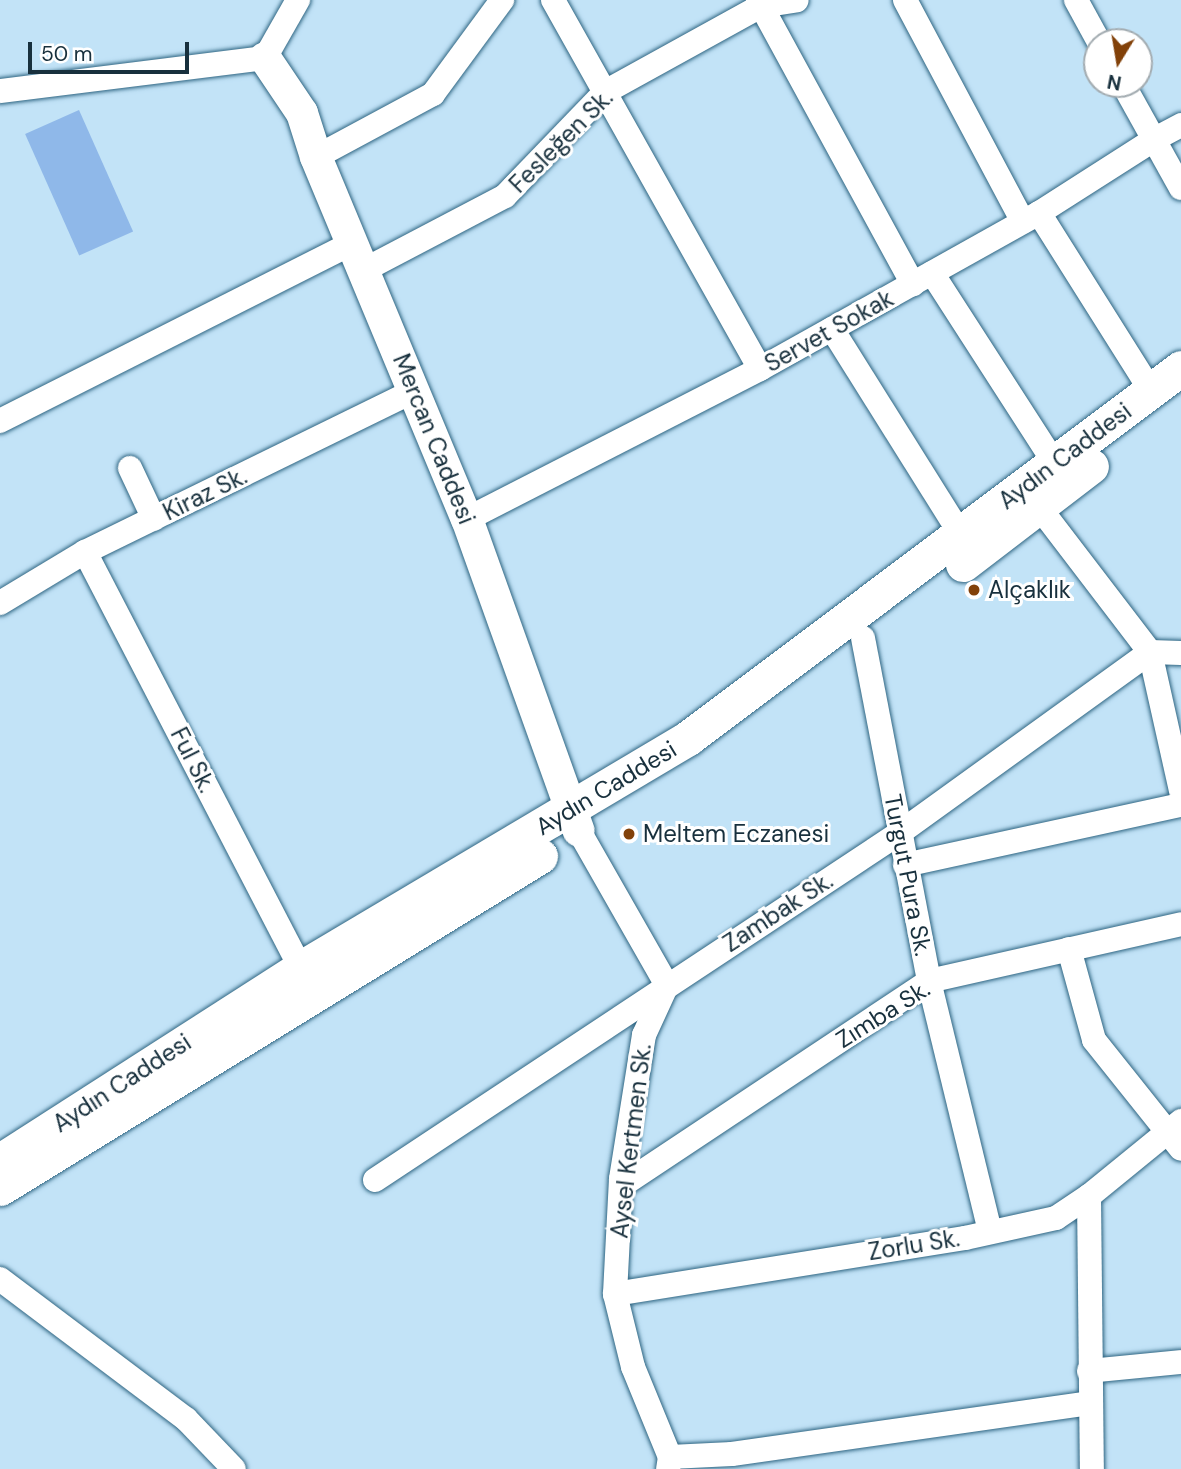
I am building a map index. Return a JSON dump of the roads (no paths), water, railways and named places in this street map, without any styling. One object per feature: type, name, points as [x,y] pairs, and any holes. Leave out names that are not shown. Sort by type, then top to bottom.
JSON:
[{"type":"main road","name":"Aydın Caddesi","points":[[0,1161],[301,968],[576,820],[647,790],[863,638],[1039,507],[1166,394],[1181,368]]},
{"type":"main road","name":"Aydın Caddesi","points":[[0,1188],[576,820],[1055,464],[1166,394]]},
{"type":"street","points":[[0,90],[265,58],[298,0]]},
{"type":"street","points":[[316,157],[433,94],[502,0]]},
{"type":"street","points":[[553,0],[760,369]]},
{"type":"street","name":"Fesleğen Sk.","points":[[0,421],[358,257],[505,197],[605,92],[759,3],[797,0]]},
{"type":"street","points":[[905,0],[1031,217],[1166,394]]},
{"type":"street","points":[[1076,0],[1091,28]]},
{"type":"street","points":[[759,3],[923,279],[1055,464]]},
{"type":"street","name":"Mercan Caddesi","points":[[265,58],[302,113],[316,157],[467,519],[576,820]]},
{"type":"street","points":[[1130,98],[1181,188]]},
{"type":"street","name":"Servet Sokak","points":[[467,519],[760,369],[1031,217],[1153,139],[1181,125]]},
{"type":"street","points":[[832,329],[961,535]]},
{"type":"street","name":"Kiraz Sk.","points":[[0,603],[85,552],[414,391]]},
{"type":"street","points":[[130,468],[154,519]]},
{"type":"street","points":[[1039,507],[1150,652],[1181,791]]},
{"type":"street","name":"Ful Sk.","points":[[85,552],[301,968]]},
{"type":"street","name":"Turgut Pura Sk.","points":[[863,638],[898,834],[929,981],[990,1232]]},
{"type":"street","points":[[1150,652],[1181,653]]},
{"type":"street","name":"Zambak Sk.","points":[[374,1180],[898,834],[1150,652]]},
{"type":"street","points":[[905,865],[1181,805]]},
{"type":"street","points":[[576,820],[667,985]]},
{"type":"street","name":"Zımba Sk.","points":[[621,1186],[929,981],[1181,924]]},
{"type":"street","points":[[1069,949],[1094,1040],[1177,1134]]},
{"type":"street","name":"Aysel Kertmen Sk.","points":[[667,985],[644,1035],[621,1186],[615,1294],[633,1367],[669,1463]]},
{"type":"street","name":"Zorlu Sk.","points":[[615,1294],[990,1232],[1056,1218],[1177,1134]]},
{"type":"street","points":[[1089,1196],[1089,1403],[1092,1469]]},
{"type":"street","points":[[0,1279],[187,1419],[234,1469]]},
{"type":"street","points":[[1089,1371],[1181,1362]]},
{"type":"street","points":[[669,1463],[733,1462],[1089,1403]]},
{"type":"place","name":"Alçaklık","points":[[974,590]]},
{"type":"place","name":"Meltem Eczanesi","points":[[629,834]]}]
